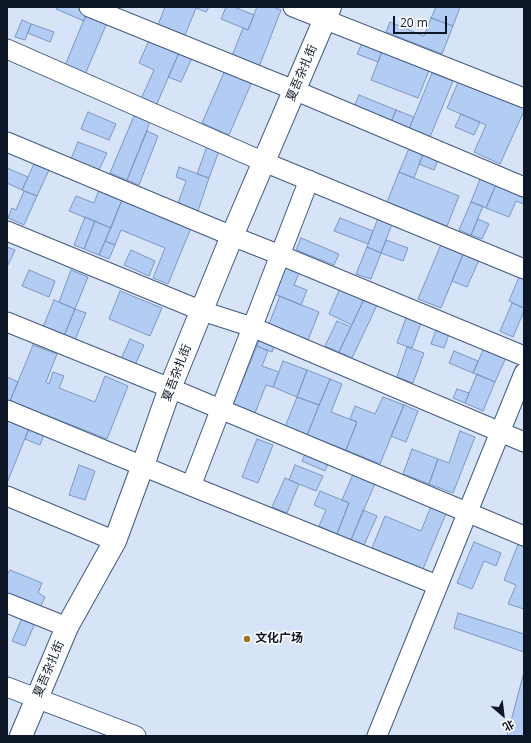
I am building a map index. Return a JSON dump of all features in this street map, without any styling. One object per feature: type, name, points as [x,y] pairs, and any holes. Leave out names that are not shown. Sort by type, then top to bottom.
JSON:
[{"type":"main road","name":"夏吾杂扎街","points":[[21,736],[67,627],[114,541],[170,388],[232,236],[327,14]]},
{"type":"lane","points":[[89,7],[294,90],[524,187]]},
{"type":"lane","points":[[293,7],[327,14],[524,98]]},
{"type":"lane","points":[[7,49],[264,162],[524,269]]},
{"type":"lane","points":[[7,142],[524,356]]},
{"type":"lane","points":[[192,486],[308,180]]},
{"type":"lane","points":[[7,231],[202,312],[252,327],[524,442]]},
{"type":"lane","points":[[7,322],[221,409],[524,536]]},
{"type":"lane","points":[[377,736],[524,373]]},
{"type":"lane","points":[[7,410],[438,585]]},
{"type":"lane","points":[[7,496],[114,541]]},
{"type":"lane","points":[[7,602],[67,627]]},
{"type":"lane","points":[[7,687],[136,736]]},
{"type":"building","points":[[57,7],[81,7],[88,10],[84,21],[56,9]]},
{"type":"building","points":[[165,7],[209,7],[206,12],[196,8],[185,35],[158,25]]},
{"type":"building","points":[[226,7],[234,7],[254,15],[248,30],[221,19]]},
{"type":"building","points":[[257,7],[273,7],[281,10],[259,67],[232,56],[243,28],[248,30]]},
{"type":"building","points":[[436,7],[460,7],[453,26],[431,18]]},
{"type":"building","points":[[88,10],[109,18],[84,77],[64,68]]},
{"type":"building","points":[[431,18],[453,26],[442,54],[386,32],[390,22],[424,36]]},
{"type":"building","points":[[22,20],[31,24],[25,40],[15,37]]},
{"type":"building","points":[[31,24],[54,32],[50,42],[28,33]]},
{"type":"building","points":[[151,36],[181,48],[156,106],[141,99],[154,70],[139,63]]},
{"type":"building","points":[[363,41],[383,49],[378,62],[357,54]]},
{"type":"building","points":[[383,49],[430,68],[418,98],[371,80]]},
{"type":"building","points":[[180,51],[193,56],[181,82],[168,77]]},
{"type":"building","points":[[226,68],[253,79],[229,135],[202,123]]},
{"type":"building","points":[[432,73],[453,81],[430,137],[409,129]]},
{"type":"building","points":[[459,80],[524,108],[500,164],[474,152],[486,125],[447,108]]},
{"type":"building","points":[[359,95],[396,110],[391,122],[354,107]]},
{"type":"building","points":[[396,110],[414,117],[409,129],[391,122]]},
{"type":"building","points":[[88,112],[116,124],[109,140],[81,129]]},
{"type":"building","points":[[461,114],[480,122],[474,135],[455,127]]},
{"type":"building","points":[[134,116],[150,122],[127,180],[110,173]]},
{"type":"building","points":[[147,131],[158,136],[139,185],[127,180]]},
{"type":"building","points":[[78,142],[107,153],[99,170],[71,159]]},
{"type":"building","points":[[207,146],[219,151],[209,178],[197,174]]},
{"type":"building","points":[[410,146],[424,152],[414,178],[399,172]]},
{"type":"building","points":[[424,152],[439,158],[434,170],[419,164]]},
{"type":"building","points":[[34,164],[49,170],[37,196],[22,190]]},
{"type":"building","points":[[179,167],[209,178],[198,211],[178,203],[186,181],[176,177]]},
{"type":"building","points":[[7,168],[28,177],[22,190],[7,183]]},
{"type":"building","points":[[399,172],[459,196],[447,226],[387,202]]},
{"type":"building","points":[[482,174],[498,180],[486,208],[471,202]]},
{"type":"building","points":[[498,180],[524,190],[524,204],[516,201],[509,217],[486,208]]},
{"type":"building","points":[[99,190],[122,200],[111,228],[69,211],[76,196],[94,203]]},
{"type":"building","points":[[24,191],[37,196],[24,225],[8,218],[12,208],[16,210]]},
{"type":"building","points":[[122,200],[191,228],[168,284],[153,278],[165,248],[121,230],[115,245],[105,241]]},
{"type":"building","points":[[471,202],[483,206],[471,235],[459,230]]},
{"type":"building","points":[[85,217],[95,221],[84,249],[74,245]]},
{"type":"building","points":[[340,218],[373,231],[368,244],[334,231]]},
{"type":"building","points":[[378,218],[392,224],[381,253],[367,247]]},
{"type":"building","points":[[478,219],[489,224],[482,239],[471,235]]},
{"type":"building","points":[[95,221],[111,228],[99,255],[84,249]]},
{"type":"building","points":[[301,238],[339,254],[334,265],[296,250]]},
{"type":"building","points":[[386,240],[408,248],[403,261],[381,253]]},
{"type":"building","points":[[105,241],[115,245],[109,259],[99,255]]},
{"type":"building","points":[[442,242],[464,252],[441,308],[418,299]]},
{"type":"building","points":[[7,247],[15,250],[7,267]]},
{"type":"building","points":[[367,247],[381,253],[371,279],[356,274]]},
{"type":"building","points":[[131,250],[155,261],[149,276],[124,265]]},
{"type":"building","points":[[464,252],[480,258],[467,287],[452,281]]},
{"type":"building","points":[[286,265],[300,271],[294,285],[307,290],[301,305],[274,294]]},
{"type":"building","points":[[29,270],[55,281],[49,297],[22,286]]},
{"type":"building","points":[[71,270],[88,277],[75,309],[59,302]]},
{"type":"building","points":[[520,275],[524,277],[524,308],[509,301]]},
{"type":"building","points":[[341,286],[365,297],[352,325],[329,314]]},
{"type":"building","points":[[120,291],[162,308],[150,336],[109,319]]},
{"type":"building","points":[[280,296],[319,312],[308,340],[269,324]]},
{"type":"building","points":[[365,297],[378,303],[352,358],[339,352]]},
{"type":"building","points":[[54,300],[75,309],[64,336],[43,327]]},
{"type":"building","points":[[512,303],[524,308],[513,337],[500,331]]},
{"type":"building","points":[[75,309],[86,313],[75,340],[64,336]]},
{"type":"building","points":[[407,315],[422,320],[412,348],[397,343]]},
{"type":"building","points":[[337,321],[351,327],[339,352],[325,346]]},
{"type":"building","points":[[438,324],[451,329],[444,348],[431,344]]},
{"type":"building","points":[[260,338],[275,344],[272,352],[257,346]]},
{"type":"building","points":[[130,339],[144,345],[135,365],[121,359]]},
{"type":"building","points":[[33,345],[57,354],[46,382],[49,384],[53,372],[64,376],[59,388],[95,402],[105,376],[128,386],[107,439],[10,401]]},
{"type":"building","points":[[257,346],[268,351],[262,366],[279,372],[273,387],[266,385],[255,413],[233,404]]},
{"type":"building","points":[[407,347],[424,353],[413,383],[397,377]]},
{"type":"building","points":[[484,348],[507,355],[495,382],[473,373]]},
{"type":"building","points":[[454,351],[478,361],[473,373],[449,363]]},
{"type":"building","points":[[283,361],[307,370],[297,397],[273,387]]},
{"type":"building","points":[[307,370],[330,379],[319,405],[297,397]]},
{"type":"building","points":[[477,374],[495,382],[483,411],[465,403]]},
{"type":"building","points":[[7,377],[18,382],[10,401],[7,400]]},
{"type":"building","points":[[330,379],[342,384],[331,412],[357,422],[346,450],[307,435]]},
{"type":"building","points":[[457,389],[469,393],[465,403],[453,398]]},
{"type":"building","points":[[297,397],[319,405],[307,436],[285,427]]},
{"type":"building","points":[[383,397],[404,405],[380,464],[346,450],[357,422],[350,419],[355,406],[375,414]]},
{"type":"building","points":[[404,405],[418,411],[406,442],[391,436]]},
{"type":"building","points":[[7,417],[30,426],[7,483]]},
{"type":"building","points":[[30,426],[45,432],[40,445],[25,439]]},
{"type":"building","points":[[460,431],[475,437],[453,493],[429,484],[438,459],[449,463]]},
{"type":"building","points":[[257,439],[273,445],[258,483],[242,477]]},
{"type":"building","points":[[412,449],[438,459],[429,484],[403,474]]},
{"type":"building","points":[[306,452],[329,461],[325,471],[302,461]]},
{"type":"building","points":[[79,465],[95,471],[85,500],[69,495]]},
{"type":"building","points":[[295,465],[323,476],[316,491],[289,480]]},
{"type":"building","points":[[354,472],[376,481],[351,540],[337,534],[349,503],[342,500]]},
{"type":"building","points":[[285,478],[299,484],[287,513],[272,507]]},
{"type":"building","points":[[320,491],[349,503],[337,534],[319,526],[326,510],[314,505]]},
{"type":"building","points":[[432,504],[447,511],[423,569],[372,548],[385,516],[421,531]]},
{"type":"building","points":[[363,510],[377,516],[364,545],[351,540]]},
{"type":"building","points":[[474,542],[501,553],[496,566],[484,561],[472,589],[457,583]]},
{"type":"building","points":[[519,542],[524,544],[524,609],[508,604],[516,585],[504,580]]},
{"type":"building","points":[[10,570],[42,583],[38,593],[45,597],[40,608],[7,594],[7,575]]},
{"type":"building","points":[[458,613],[524,634],[524,652],[454,628]]},
{"type":"building","points":[[23,616],[36,621],[25,646],[12,641]]},
{"type":"building","points":[[524,672],[524,736],[507,736]]},
{"type":"place","name":"文化广场","points":[[247,639]]}]
